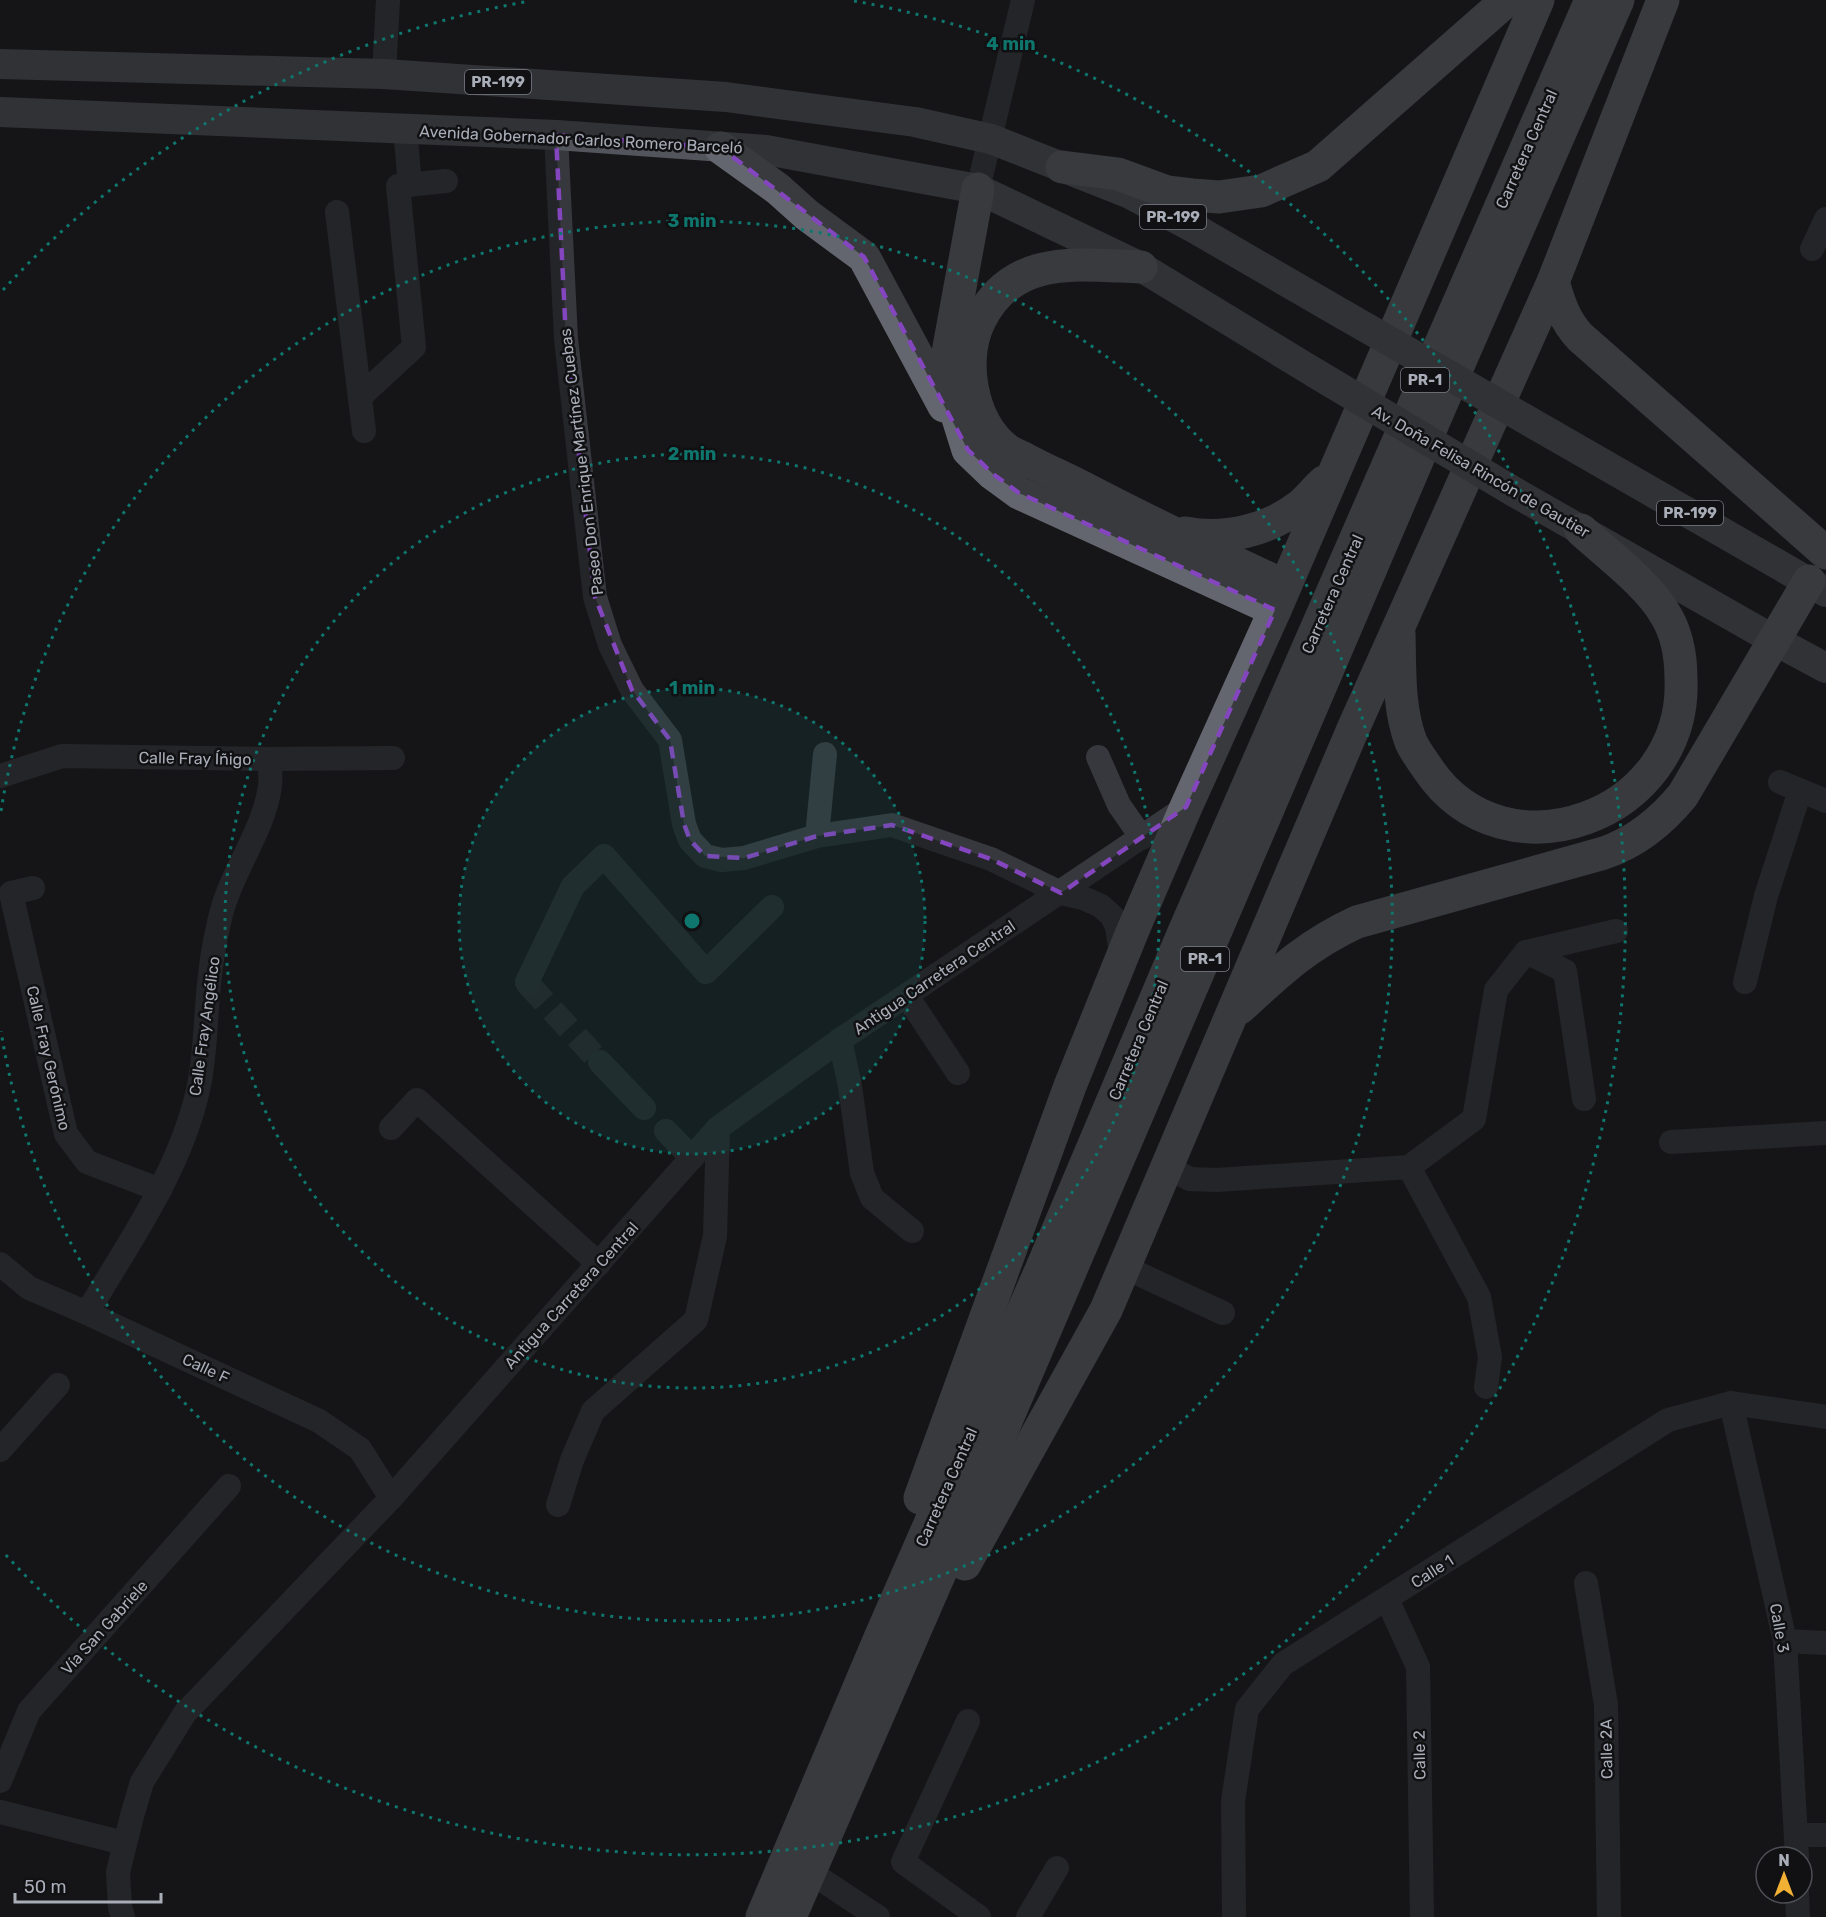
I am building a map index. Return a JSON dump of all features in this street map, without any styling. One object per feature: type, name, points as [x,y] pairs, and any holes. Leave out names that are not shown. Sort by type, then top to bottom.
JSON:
[{"type":"highway","points":[[1062,167],[1118,174],[1167,192],[1219,197],[1261,191],[1318,166],[1507,0]]},
{"type":"highway","points":[[880,1638],[898,1559],[1066,1096],[1186,807],[1378,374],[1538,0]]},
{"type":"highway","name":"Carretera Central","points":[[762,1917],[1189,922],[1591,0]]},
{"type":"highway","name":"Carretera Central","points":[[790,1917],[1218,930],[1444,396],[1618,0]]},
{"type":"highway","points":[[914,1633],[964,1566],[1106,1310],[1399,626],[1553,282],[1663,0]]},
{"type":"highway","points":[[721,148],[778,189],[807,215],[864,257],[968,450],[993,474],[1019,493],[1280,598]]},
{"type":"highway","points":[[968,450],[952,399],[947,375],[947,358],[978,189]]},
{"type":"highway","points":[[1141,267],[1073,265],[1050,267],[1028,272],[1002,289],[987,306],[975,329],[970,357],[972,384],[977,406],[984,422],[1006,449],[1164,530],[1280,598]]},
{"type":"highway","points":[[1553,282],[1561,309],[1580,336],[1826,553]]},
{"type":"highway","points":[[1164,530],[1212,536],[1262,527],[1301,505],[1334,472]]},
{"type":"highway","points":[[1399,626],[1402,695],[1409,734],[1418,755],[1443,788],[1460,803],[1481,814],[1515,824],[1549,826],[1571,823],[1602,813],[1631,794],[1662,760],[1671,742],[1678,719],[1682,695],[1681,669],[1673,633],[1666,614],[1659,604],[1581,530]]},
{"type":"highway","points":[[1230,1017],[1299,954],[1333,933],[1357,922],[1604,853],[1629,843],[1641,835],[1666,815],[1683,795],[1774,640],[1817,587]]},
{"type":"main road","name":"PR-199","points":[[0,64],[384,74],[760,101],[915,122],[992,140],[1128,193],[1194,228],[1817,587]]},
{"type":"main road","name":"Avenida Gobernador Carlos Romero Barceló","points":[[0,112],[556,135],[766,150],[978,189],[1141,267]]},
{"type":"main road","name":"Av. Doña Felisa Rincón de Gautier","points":[[1141,267],[1516,493],[1826,668]]},
{"type":"street","points":[[384,74],[388,0]]},
{"type":"street","points":[[978,189],[992,140],[1023,0]]},
{"type":"street","points":[[405,129],[410,185]]},
{"type":"street","name":"Paseo Don Enrique Martínez Cuebas","points":[[556,135],[566,339],[594,597],[610,645],[632,690],[670,740],[684,824],[690,840],[705,856],[722,860],[744,858],[817,837],[892,825],[991,859],[1060,893],[1083,898],[1101,906],[1112,916],[1117,927],[1122,959]]},
{"type":"street","points":[[360,397],[414,347],[398,186],[446,182]]},
{"type":"street","points":[[337,213],[364,431]]},
{"type":"street","points":[[1812,249],[1826,219]]},
{"type":"street","points":[[817,837],[825,754]]},
{"type":"street","name":"Calle Fray Íñigo","points":[[0,776],[62,756],[393,758]]},
{"type":"street","points":[[1098,757],[1119,806],[1142,838]]},
{"type":"street","name":"Calle Fray Angélico","points":[[87,1313],[160,1190],[181,1141],[198,1089],[211,967],[222,911],[237,869],[262,817],[270,786],[269,759]]},
{"type":"street","points":[[1745,982],[1790,787],[1826,801]]},
{"type":"street","name":"Antigua Carretera Central","points":[[123,1917],[118,1872],[142,1782],[185,1713],[391,1498],[718,1128],[840,1040],[1186,807]]},
{"type":"street","points":[[528,984],[573,886],[604,856],[706,972],[772,907]]},
{"type":"street","name":"Calle Fray Gerónimo","points":[[33,888],[11,893],[66,1134],[87,1162],[160,1190]]},
{"type":"street","points":[[1167,1167],[1190,1179],[1217,1180],[1409,1167],[1474,1119],[1496,990],[1526,952],[1616,931]]},
{"type":"street","points":[[1526,952],[1565,971],[1584,1099]]},
{"type":"street","points":[[907,996],[958,1073]]},
{"type":"street","points":[[840,1040],[850,1086],[862,1173],[872,1198],[912,1231]]},
{"type":"street","points":[[600,1062],[644,1108]]},
{"type":"street","points":[[391,1128],[417,1100],[598,1264]]},
{"type":"street","points":[[558,1505],[572,1460],[593,1411],[696,1320],[715,1236],[718,1128]]},
{"type":"street","points":[[666,1131],[692,1158]]},
{"type":"street","points":[[1671,1142],[1826,1133]]},
{"type":"street","points":[[1409,1167],[1479,1297],[1490,1358],[1485,1387]]},
{"type":"street","name":"Calle F","points":[[0,1264],[28,1288],[319,1421],[360,1449],[391,1498]]},
{"type":"street","points":[[1124,1267],[1223,1313]]},
{"type":"street","points":[[0,1450],[58,1385]]},
{"type":"street","name":"Calle 1","points":[[1233,1917],[1233,1801],[1247,1709],[1283,1664],[1668,1420],[1731,1403],[1826,1417]]},
{"type":"street","name":"Calle 3","points":[[1731,1403],[1785,1641],[1797,1845]]},
{"type":"street","name":"Vía San Gabriele","points":[[0,1781],[30,1711],[229,1486]]},
{"type":"street","name":"Calle 2A","points":[[1586,1583],[1606,1705],[1609,1917]]},
{"type":"street","name":"Calle 2","points":[[1388,1599],[1418,1667],[1422,1917]]},
{"type":"street","points":[[1785,1641],[1826,1643]]},
{"type":"street","points":[[968,1721],[903,1862],[979,1917]]},
{"type":"street","points":[[0,1812],[124,1843]]},
{"type":"street","points":[[1800,1845],[1826,1835]]},
{"type":"street","points":[[1028,1917],[1057,1868]]},
{"type":"street","points":[[810,1872],[878,1917]]},
{"type":"highlighted area","points":[[556,135],[721,148],[864,257],[968,450],[993,474],[1019,493],[1275,610],[1186,807],[1061,893],[991,859],[892,825],[817,836],[744,858],[705,856],[690,840],[684,824],[670,740],[632,690],[595,597],[566,339]]},
{"type":"tunnel","points":[[528,984],[600,1062]]}]
